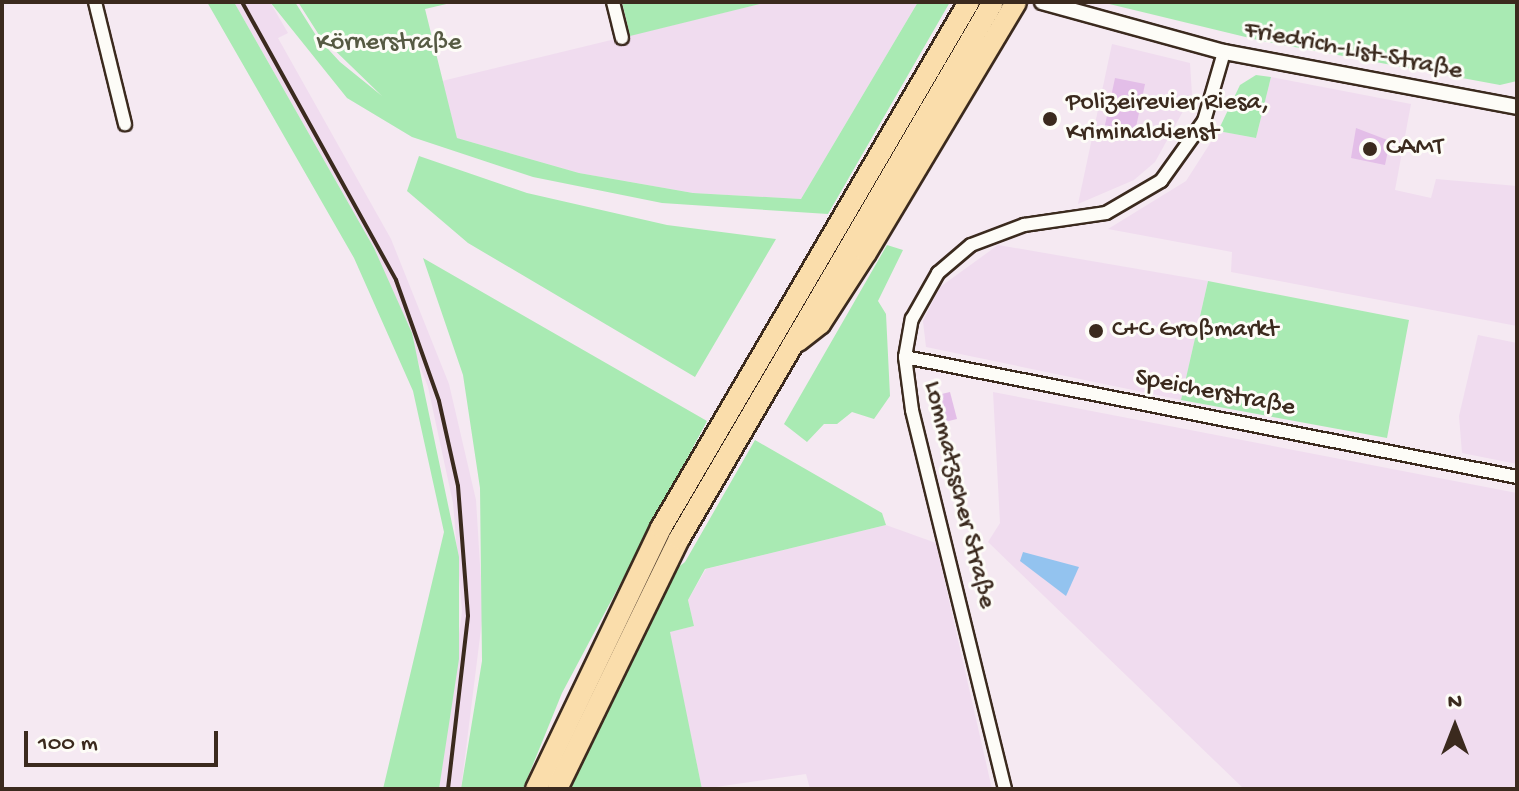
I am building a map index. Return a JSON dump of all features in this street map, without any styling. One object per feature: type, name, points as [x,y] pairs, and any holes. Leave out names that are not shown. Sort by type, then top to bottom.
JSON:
[{"type":"highway","points":[[536,789],[653,542],[969,2]]},
{"type":"highway","points":[[557,789],[628,633],[789,349],[993,2]]},
{"type":"highway","points":[[789,349],[820,324],[1016,2]]},
{"type":"street","points":[[95,2],[125,124]]},
{"type":"street","points":[[613,2],[622,38]]},
{"type":"street","name":"Friedrich-List-Straße","points":[[1042,2],[1224,52],[1517,107]]},
{"type":"street","name":"Lommatzscher Straße","points":[[1005,789],[905,357],[918,304],[953,257],[1002,231],[1118,209],[1161,181],[1204,121],[1224,52]]},
{"type":"street","name":"Speicherstraße","points":[[905,357],[1517,477]]},
{"type":"shaded area","points":[[234,2],[270,2],[288,33],[278,38],[391,239],[449,384],[476,500],[483,613],[461,789],[439,789],[462,611],[453,503],[428,387],[374,248]]},
{"type":"shaded area","points":[[768,2],[918,2],[801,199],[693,193],[579,173],[457,138],[442,81]]},
{"type":"shaded area","points":[[1112,44],[1190,63],[1192,95],[1155,162],[1134,180],[1078,204]]},
{"type":"shaded area","points":[[1271,77],[1411,104],[1395,190],[1431,198],[1436,179],[1517,186],[1517,326],[1231,272],[1232,252],[1108,229],[1186,181],[1218,131],[1256,138]]},
{"type":"shaded area","points":[[998,245],[1208,281],[1181,400],[926,347],[923,321],[940,287]]},
{"type":"shaded area","points":[[1478,335],[1517,343],[1517,464],[1462,453],[1459,416]]},
{"type":"shaded area","points":[[993,392],[1517,493],[1517,789],[1244,789],[988,542],[1000,523]]},
{"type":"shaded area","points":[[886,525],[936,543],[992,789],[810,789],[806,774],[702,789],[669,632],[694,626],[688,600],[706,569]]},
{"type":"green space","points":[[207,2],[234,2],[374,248],[412,333],[459,557],[459,659],[439,789],[383,789],[444,532],[413,391],[354,258]]},
{"type":"green space","name":"Körnerstraße","points":[[270,2],[295,2],[317,37],[340,62],[382,96],[319,35],[298,2],[455,2],[425,9],[457,138],[579,173],[693,193],[801,199],[918,2],[950,2],[828,214],[662,203],[533,177],[412,137],[347,98]]},
{"type":"green space","points":[[622,2],[768,2],[630,36]]},
{"type":"green space","points":[[1101,2],[1517,2],[1517,81],[1500,85],[1262,41]]},
{"type":"green space","points":[[1256,75],[1271,77],[1256,138],[1218,131],[1240,85]]},
{"type":"green space","points":[[419,156],[527,193],[667,225],[776,239],[695,377],[468,243],[407,191]]},
{"type":"green space","points":[[887,245],[903,250],[878,301],[886,314],[890,396],[874,419],[852,412],[837,424],[824,424],[807,442],[784,424]]},
{"type":"green space","points":[[423,258],[707,421],[562,693],[523,789],[461,789],[482,661],[480,488],[463,375]]},
{"type":"green space","points":[[1208,281],[1409,320],[1387,438],[1181,400]]},
{"type":"green space","points":[[755,440],[882,513],[886,525],[705,569],[688,600],[694,626],[670,632],[702,789],[569,789],[671,573],[685,562]]},
{"type":"water","points":[[1023,552],[1079,567],[1066,596],[1020,561]]},
{"type":"building","points":[[1115,78],[1145,84],[1135,132],[1105,125]]},
{"type":"building","name":"CAMT","points":[[1356,128],[1390,141],[1385,165],[1351,158]]},
{"type":"building","points":[[950,392],[957,419],[936,424],[929,397]]},
{"type":"railway","points":[[242,2],[396,280],[439,401],[458,486],[468,616],[448,789]]},
{"type":"place","name":"Polizeirevier Riesa, Kriminaldienst","points":[[1050,119]]},
{"type":"place","name":"CAMT","points":[[1370,149]]},
{"type":"place","name":"C+C Großmarkt","points":[[1096,331]]}]
